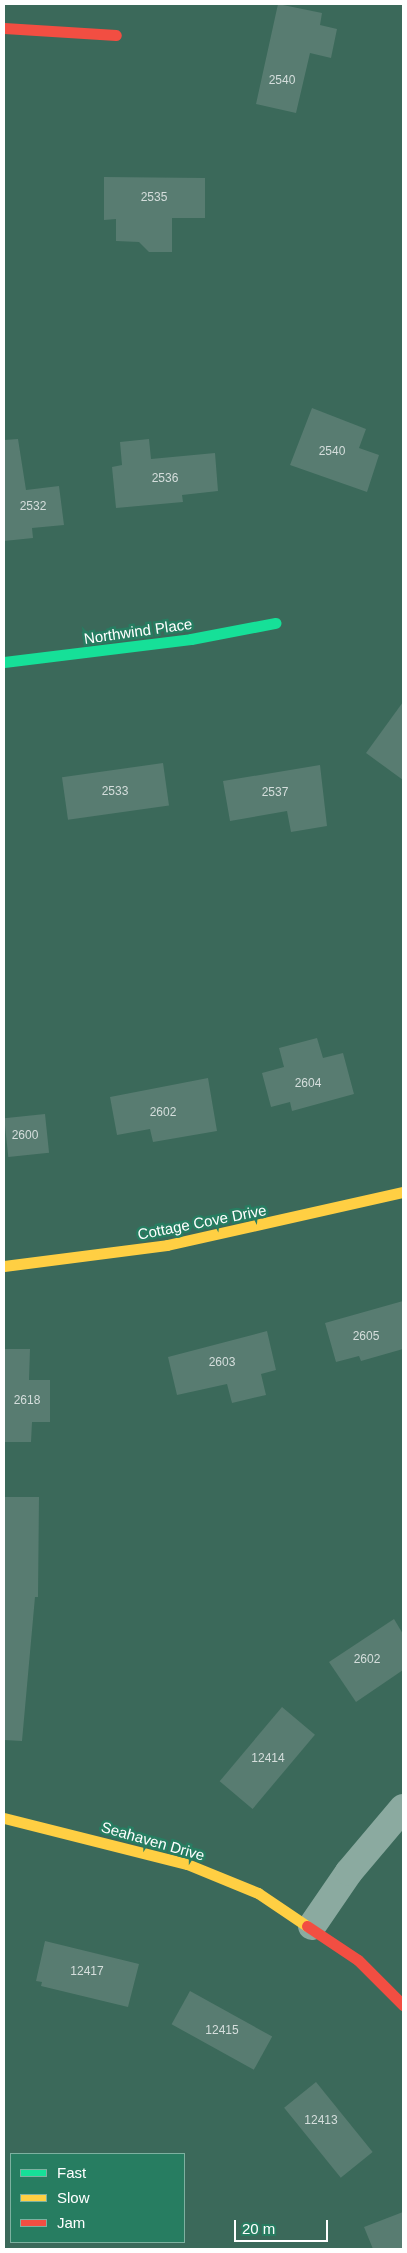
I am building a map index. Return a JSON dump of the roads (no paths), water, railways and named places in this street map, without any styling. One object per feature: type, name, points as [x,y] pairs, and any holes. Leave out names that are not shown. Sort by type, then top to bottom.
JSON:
[{"type":"street","points":[[4,28],[116,36]]},
{"type":"street","name":"Northwind Place","points":[[4,662],[191,639],[275,623]]},
{"type":"street","name":"Cottage Cove Drive","points":[[4,1266],[167,1245],[403,1192]]},
{"type":"street","points":[[312,1926],[360,1858],[403,1808]]},
{"type":"street","name":"Seahaven Drive","points":[[4,1818],[187,1864],[258,1893],[312,1926],[358,1960],[403,2005]]}]
